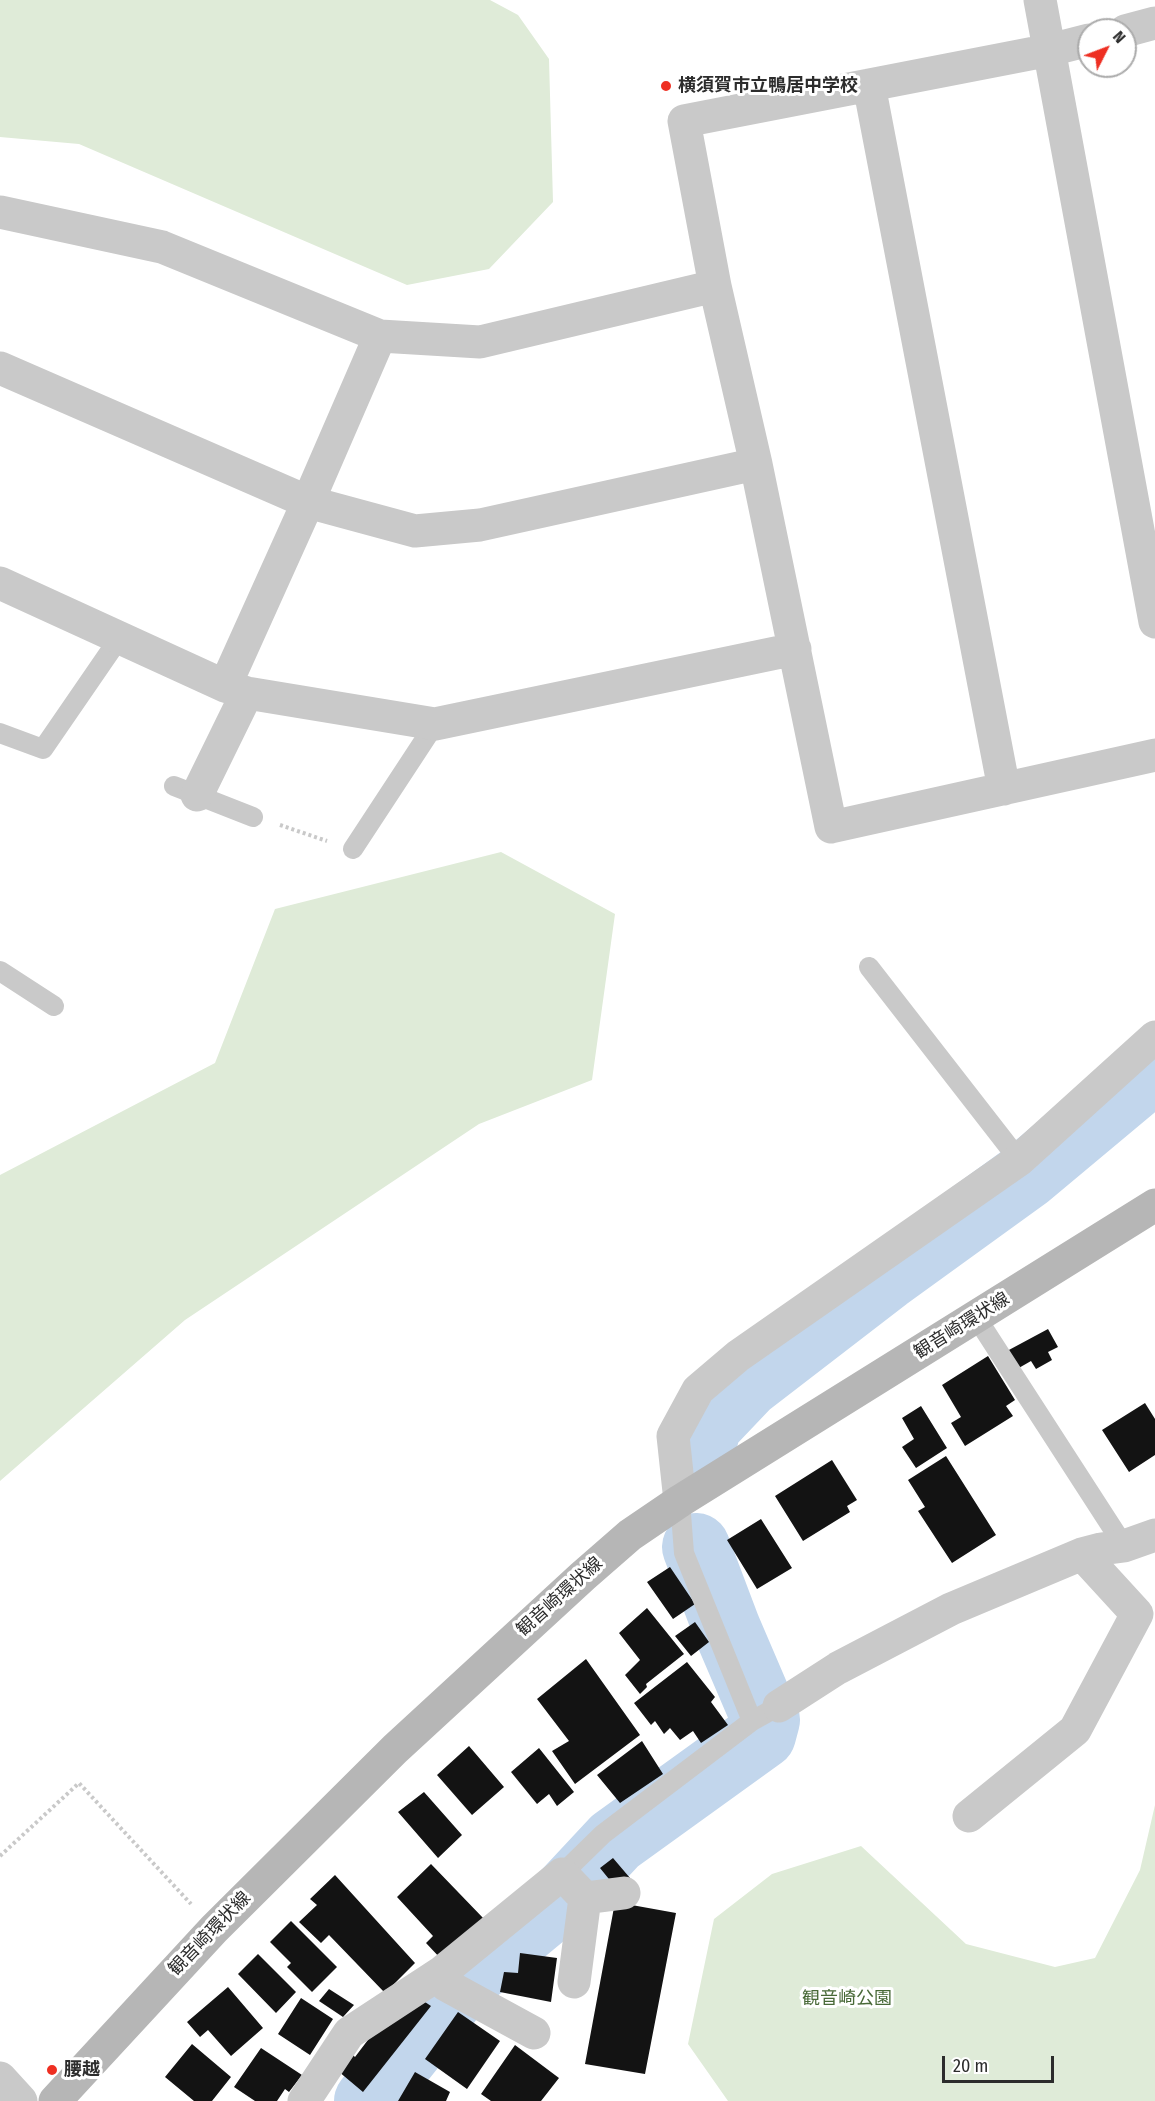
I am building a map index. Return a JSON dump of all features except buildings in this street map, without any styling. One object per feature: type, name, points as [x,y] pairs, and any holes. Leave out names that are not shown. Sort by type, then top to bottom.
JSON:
[{"type":"main road","name":"観音崎環状線","points":[[55,2101],[214,1929],[395,1749],[630,1535],[680,1501],[1155,1205]]},
{"type":"street","points":[[1040,0],[1155,622]]},
{"type":"street","points":[[1137,28],[1155,23]]},
{"type":"street","points":[[1077,43],[684,121],[715,286],[756,464],[831,827],[1155,755]]},
{"type":"street","points":[[869,85],[1004,789]]},
{"type":"street","points":[[0,212],[162,248],[380,336],[480,342],[715,286]]},
{"type":"street","points":[[185,790],[236,689],[308,502],[380,336]]},
{"type":"street","points":[[0,368],[308,502],[415,531],[480,525],[756,464]]},
{"type":"street","points":[[0,583],[236,689],[435,724],[795,649]]},
{"type":"street","points":[[680,1501],[673,1436],[698,1390],[738,1356],[1019,1160],[1155,1037]]},
{"type":"street","points":[[765,1714],[838,1668],[951,1609],[1082,1554],[1124,1546],[1155,1535]]},
{"type":"street","points":[[969,1816],[1075,1730],[1137,1614],[1082,1554]]},
{"type":"street","points":[[304,2101],[349,2033],[453,1985],[562,1874],[585,1898]]},
{"type":"street","points":[[585,1898],[624,1893]]},
{"type":"street","points":[[574,1982],[585,1898]]},
{"type":"street","points":[[453,1985],[534,2033]]},
{"type":"street","points":[[0,2078],[21,2101]]},
{"type":"lane","points":[[0,733],[43,749],[120,637]]},
{"type":"lane","points":[[353,849],[435,724]]},
{"type":"lane","points":[[185,790],[253,817]]},
{"type":"lane","points":[[869,968],[1019,1160]]},
{"type":"lane","points":[[0,971],[54,1006]]},
{"type":"lane","points":[[976,1317],[1124,1546]]},
{"type":"lane","points":[[562,1874],[603,1834],[765,1714],[684,1553],[680,1501]]},
{"type":"path","points":[[253,817],[353,849]]},
{"type":"path","points":[[0,1856],[79,1784],[214,1929]]},
{"type":"green space","points":[[0,0],[490,0],[518,15],[549,59],[553,202],[489,269],[407,285],[79,144],[0,137]]},
{"type":"green space","points":[[501,852],[615,914],[592,1080],[479,1124],[185,1320],[0,1481],[0,1175],[215,1063],[275,909]]},
{"type":"green space","name":"観音崎公園","points":[[1155,1805],[1155,2101],[728,2101],[688,2044],[714,1919],[772,1874],[861,1846],[966,1944],[1055,1967],[1095,1958],[1140,1870]]},
{"type":"waterway","points":[[700,1453],[708,1425],[747,1384],[886,1277],[1027,1175],[1155,1068]]},
{"type":"waterway","points":[[368,2101],[467,1977],[560,1900],[615,1841],[762,1735],[766,1720],[727,1629],[696,1547]]},
{"type":"place","name":"横須賀市立鴨居中学校","points":[[666,86]]},
{"type":"place","name":"腰越","points":[[52,2070]]}]
